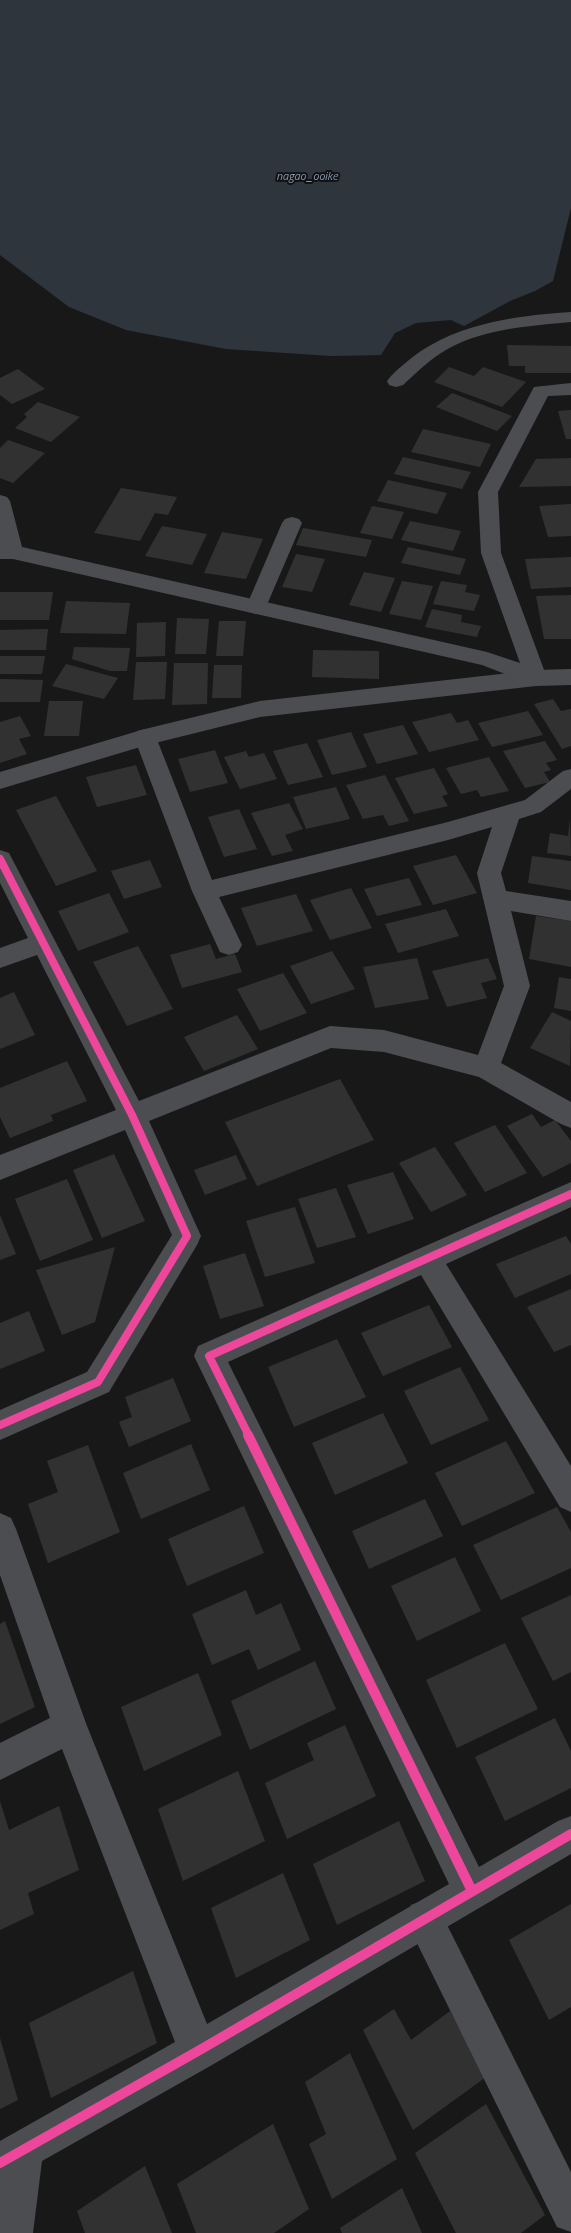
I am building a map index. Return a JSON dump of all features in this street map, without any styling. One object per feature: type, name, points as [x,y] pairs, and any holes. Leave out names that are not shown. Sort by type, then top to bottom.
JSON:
[{"type":"street","points":[[396,380],[439,346],[486,329],[538,320],[571,318]]},
{"type":"street","points":[[536,678],[491,553],[488,492],[541,391],[571,389]]},
{"type":"street","points":[[0,501],[7,552],[487,659],[536,678]]},
{"type":"street","points":[[0,781],[145,737],[260,709],[536,678],[571,677]]},
{"type":"street","points":[[145,737],[204,891],[229,945]]},
{"type":"street","points":[[204,891],[448,831],[533,806],[571,777]]},
{"type":"street","points":[[486,1068],[517,986],[489,873],[509,813]]},
{"type":"street","points":[[0,859],[132,1115],[187,1236],[98,1382],[0,1425]]},
{"type":"street","points":[[495,899],[571,911]]},
{"type":"street","points":[[0,958],[43,943]]},
{"type":"street","points":[[0,1168],[330,1037],[384,1041],[486,1068],[571,1116]]},
{"type":"street","points":[[472,1891],[209,1356],[571,1194]]},
{"type":"street","points":[[427,1258],[571,1496]]},
{"type":"street","points":[[0,1529],[70,1726],[198,2051]]},
{"type":"street","points":[[0,1762],[70,1726]]},
{"type":"street","points":[[13,2233],[12,2156],[198,2051],[571,1834]]},
{"type":"lane","points":[[256,607],[292,523]]},
{"type":"lane","points":[[424,1918],[571,2212]]},
{"type":"water","name":"nagao_ooike","points":[[0,0],[571,0],[571,208],[553,281],[510,301],[464,326],[451,320],[416,323],[395,333],[381,355],[331,356],[226,349],[126,330],[69,307],[0,255]]},
{"type":"building","points":[[507,345],[571,346],[571,373],[525,373],[525,366],[509,366]]},
{"type":"building","points":[[449,367],[474,376],[483,367],[526,382],[502,407],[434,382]]},
{"type":"building","points":[[18,369],[45,389],[12,404],[0,395],[0,378]]},
{"type":"building","points":[[452,393],[512,416],[497,431],[436,407]]},
{"type":"building","points":[[38,402],[80,417],[51,442],[15,428],[27,417],[24,414]]},
{"type":"building","points":[[571,410],[571,439],[566,439],[558,411]]},
{"type":"building","points":[[423,429],[491,444],[480,467],[411,452]]},
{"type":"building","points":[[8,440],[45,453],[13,483],[0,478],[0,448]]},
{"type":"building","points":[[403,457],[471,472],[462,489],[394,474]]},
{"type":"building","points":[[571,458],[571,486],[519,487],[536,459]]},
{"type":"building","points":[[388,480],[447,493],[437,514],[377,501]]},
{"type":"building","points":[[121,488],[177,497],[168,515],[155,513],[140,541],[94,533]]},
{"type":"building","points":[[571,504],[571,536],[548,537],[539,506]]},
{"type":"building","points":[[372,506],[404,512],[392,539],[360,533]]},
{"type":"building","points":[[410,521],[461,531],[453,551],[401,540]]},
{"type":"building","points":[[162,526],[207,534],[192,565],[145,556]]},
{"type":"building","points":[[303,528],[372,540],[366,557],[296,545]]},
{"type":"building","points":[[222,532],[263,539],[246,579],[204,573]]},
{"type":"building","points":[[408,547],[466,559],[460,575],[401,563]]},
{"type":"building","points":[[296,554],[325,559],[312,592],[282,587]]},
{"type":"building","points":[[571,557],[571,587],[531,589],[525,559]]},
{"type":"building","points":[[364,572],[395,578],[381,612],[349,605]]},
{"type":"building","points":[[402,581],[433,586],[421,620],[389,614]]},
{"type":"building","points":[[441,581],[467,585],[465,592],[480,595],[474,611],[433,604]]},
{"type":"building","points":[[0,592],[53,592],[49,620],[0,620]]},
{"type":"building","points":[[571,595],[571,639],[544,639],[536,596]]},
{"type":"building","points":[[66,601],[130,603],[126,634],[60,633]]},
{"type":"building","points":[[432,609],[462,615],[461,622],[481,626],[477,637],[425,627]]},
{"type":"building","points":[[177,618],[209,619],[206,654],[175,654]]},
{"type":"building","points":[[219,621],[246,621],[243,656],[216,656]]},
{"type":"building","points":[[166,622],[165,656],[136,657],[137,623]]},
{"type":"building","points":[[48,629],[46,650],[0,650],[0,630]]},
{"type":"building","points":[[74,647],[130,648],[127,671],[110,671],[72,659]]},
{"type":"building","points":[[313,650],[379,651],[379,679],[312,677]]},
{"type":"building","points":[[0,656],[45,656],[42,674],[0,674]]},
{"type":"building","points":[[136,662],[167,662],[165,699],[133,700]]},
{"type":"building","points":[[174,663],[208,663],[207,704],[172,705]]},
{"type":"building","points":[[66,664],[118,678],[104,699],[52,686]]},
{"type":"building","points":[[214,665],[242,665],[241,698],[212,698]]},
{"type":"building","points":[[0,679],[43,680],[40,702],[0,702]]},
{"type":"building","points":[[553,699],[561,711],[571,709],[571,746],[562,749],[534,704]]},
{"type":"building","points":[[49,701],[83,701],[79,736],[44,736]]},
{"type":"building","points":[[528,711],[543,735],[492,747],[478,723]]},
{"type":"building","points":[[451,713],[457,723],[468,720],[479,740],[429,752],[412,722]]},
{"type":"building","points":[[20,716],[31,736],[19,739],[27,754],[0,763],[0,722]]},
{"type":"building","points":[[403,725],[418,754],[377,764],[363,734]]},
{"type":"building","points":[[351,732],[367,767],[332,775],[317,740]]},
{"type":"building","points":[[545,741],[557,760],[546,763],[551,770],[544,772],[550,782],[525,788],[503,751]]},
{"type":"building","points":[[307,743],[323,777],[288,785],[273,751]]},
{"type":"building","points":[[215,750],[228,783],[190,792],[178,759]]},
{"type":"building","points":[[246,751],[249,757],[264,753],[277,779],[240,789],[224,757]]},
{"type":"building","points":[[489,757],[509,791],[481,797],[477,790],[461,794],[446,768]]},
{"type":"building","points":[[136,765],[147,795],[97,807],[86,777]]},
{"type":"building","points":[[434,768],[448,794],[442,796],[448,806],[414,814],[395,778]]},
{"type":"building","points":[[385,775],[409,821],[389,826],[383,815],[363,819],[346,785]]},
{"type":"building","points":[[336,787],[350,819],[306,829],[293,797]]},
{"type":"building","points":[[56,796],[97,871],[56,886],[16,810]]},
{"type":"building","points":[[289,803],[303,829],[285,835],[293,851],[272,856],[251,813]]},
{"type":"building","points":[[239,809],[257,849],[224,857],[208,817]]},
{"type":"building","points":[[570,819],[571,856],[547,853],[550,833],[568,836]]},
{"type":"building","points":[[456,855],[477,893],[433,905],[413,866]]},
{"type":"building","points":[[532,856],[571,861],[571,890],[528,883]]},
{"type":"building","points":[[150,860],[162,887],[124,899],[111,871]]},
{"type":"building","points":[[409,878],[422,905],[377,916],[364,889]]},
{"type":"building","points":[[351,888],[372,928],[330,940],[310,900]]},
{"type":"building","points":[[109,893],[129,932],[78,951],[58,911]]},
{"type":"building","points":[[296,894],[313,931],[257,946],[241,908]]},
{"type":"building","points":[[446,909],[459,936],[398,953],[385,924]]},
{"type":"building","points":[[536,916],[571,921],[571,967],[529,959]]},
{"type":"building","points":[[210,944],[216,959],[235,954],[242,972],[182,988],[170,955]]},
{"type":"building","points":[[138,946],[173,1009],[127,1026],[93,962]]},
{"type":"building","points":[[332,951],[355,989],[311,1004],[290,966]]},
{"type":"building","points":[[417,958],[429,999],[375,1008],[363,967]]},
{"type":"building","points":[[488,958],[497,979],[481,983],[487,998],[447,1007],[432,971]]},
{"type":"building","points":[[283,973],[307,1013],[260,1031],[237,989]]},
{"type":"building","points":[[559,977],[571,979],[571,1011],[554,1008]]},
{"type":"building","points":[[14,992],[35,1035],[0,1049],[0,998]]},
{"type":"building","points":[[552,1012],[571,1021],[570,1066],[530,1048]]},
{"type":"building","points":[[237,1015],[258,1049],[204,1071],[184,1037]]},
{"type":"building","points":[[67,1061],[87,1101],[51,1115],[53,1121],[10,1138],[0,1117],[0,1088]]},
{"type":"building","points":[[340,1079],[374,1140],[257,1186],[225,1122]]},
{"type":"building","points":[[532,1114],[541,1127],[555,1120],[571,1141],[571,1163],[543,1177],[507,1126]]},
{"type":"building","points":[[495,1125],[527,1173],[485,1192],[454,1143]]},
{"type":"building","points":[[435,1147],[467,1195],[431,1212],[399,1163]]},
{"type":"building","points":[[114,1154],[145,1221],[102,1238],[73,1170]]},
{"type":"building","points":[[236,1155],[247,1179],[205,1195],[194,1170]]},
{"type":"building","points":[[393,1172],[414,1219],[368,1234],[347,1185]]},
{"type":"building","points":[[67,1179],[93,1240],[40,1261],[15,1199]]},
{"type":"building","points":[[336,1188],[356,1237],[317,1248],[298,1199]]},
{"type":"building","points":[[295,1207],[315,1263],[265,1277],[246,1221]]},
{"type":"building","points":[[0,1215],[16,1254],[0,1260]]},
{"type":"building","points":[[566,1236],[571,1244],[571,1274],[515,1298],[496,1264]]},
{"type":"building","points":[[115,1247],[95,1322],[62,1335],[36,1270]]},
{"type":"building","points":[[245,1253],[264,1306],[220,1319],[203,1266]]},
{"type":"building","points":[[571,1289],[571,1345],[554,1352],[527,1307]]},
{"type":"building","points":[[429,1305],[452,1347],[383,1376],[361,1333]]},
{"type":"building","points":[[29,1311],[45,1351],[0,1369],[0,1323]]},
{"type":"building","points":[[337,1339],[366,1397],[294,1427],[268,1367]]},
{"type":"building","points":[[460,1367],[489,1420],[431,1445],[404,1391]]},
{"type":"building","points":[[173,1378],[191,1421],[129,1447],[119,1422],[132,1417],[125,1397]]},
{"type":"building","points":[[383,1413],[408,1463],[335,1495],[312,1443]]},
{"type":"building","points":[[506,1441],[535,1493],[462,1526],[435,1473]]},
{"type":"building","points":[[191,1444],[210,1490],[141,1519],[123,1473]]},
{"type":"building","points":[[88,1445],[120,1532],[48,1563],[28,1504],[58,1492],[47,1461]]},
{"type":"building","points":[[425,1499],[443,1536],[369,1569],[352,1531]]},
{"type":"building","points":[[244,1506],[264,1553],[187,1586],[168,1539]]},
{"type":"building","points":[[557,1507],[571,1532],[571,1568],[501,1600],[473,1545]]},
{"type":"building","points":[[455,1557],[481,1611],[417,1641],[391,1586]]},
{"type":"building","points":[[246,1590],[256,1615],[281,1603],[301,1650],[258,1670],[249,1649],[212,1665],[192,1614]]},
{"type":"building","points":[[571,1595],[571,1672],[553,1681],[521,1618]]},
{"type":"building","points":[[5,1621],[35,1707],[0,1724],[0,1624]]},
{"type":"building","points":[[505,1643],[538,1709],[457,1748],[426,1680]]},
{"type":"building","points":[[315,1661],[336,1709],[250,1750],[231,1701]]},
{"type":"building","points":[[198,1673],[222,1735],[144,1771],[121,1707]]},
{"type":"building","points":[[555,1718],[571,1751],[571,1788],[505,1821],[475,1757]]},
{"type":"building","points":[[345,1725],[376,1796],[287,1839],[265,1783],[314,1760],[307,1743]]},
{"type":"building","points":[[238,1771],[265,1841],[183,1881],[158,1809]]},
{"type":"building","points":[[0,1801],[9,1830],[59,1806],[79,1870],[28,1893],[34,1914],[0,1930]]},
{"type":"building","points":[[399,1821],[425,1881],[337,1925],[313,1864]]},
{"type":"building","points":[[283,1873],[310,1940],[236,1978],[211,1908]]},
{"type":"building","points":[[571,1904],[571,2007],[549,2020],[509,1940]]},
{"type":"building","points":[[133,1971],[157,2043],[51,2098],[29,2023]]},
{"type":"building","points":[[394,2009],[411,2040],[450,2011],[486,2077],[413,2130],[363,2030]]},
{"type":"building","points":[[0,2038],[18,2100],[0,2109]]},
{"type":"building","points":[[350,2053],[397,2159],[332,2199],[309,2144],[326,2134],[305,2082]]},
{"type":"building","points":[[486,2104],[545,2215],[521,2233],[456,2233],[415,2153]]},
{"type":"building","points":[[273,2124],[309,2209],[274,2233],[196,2233],[177,2184]]},
{"type":"building","points":[[145,2166],[172,2233],[85,2233],[77,2211]]},
{"type":"building","points":[[402,2188],[422,2233],[342,2233],[340,2228]]},
{"type":"cycle path","points":[[0,859],[132,1115],[187,1236],[98,1382],[0,1425]]},
{"type":"cycle path","points":[[472,1891],[209,1356],[571,1194]]},
{"type":"cycle path","points":[[0,2163],[198,2051],[571,1834]]}]
